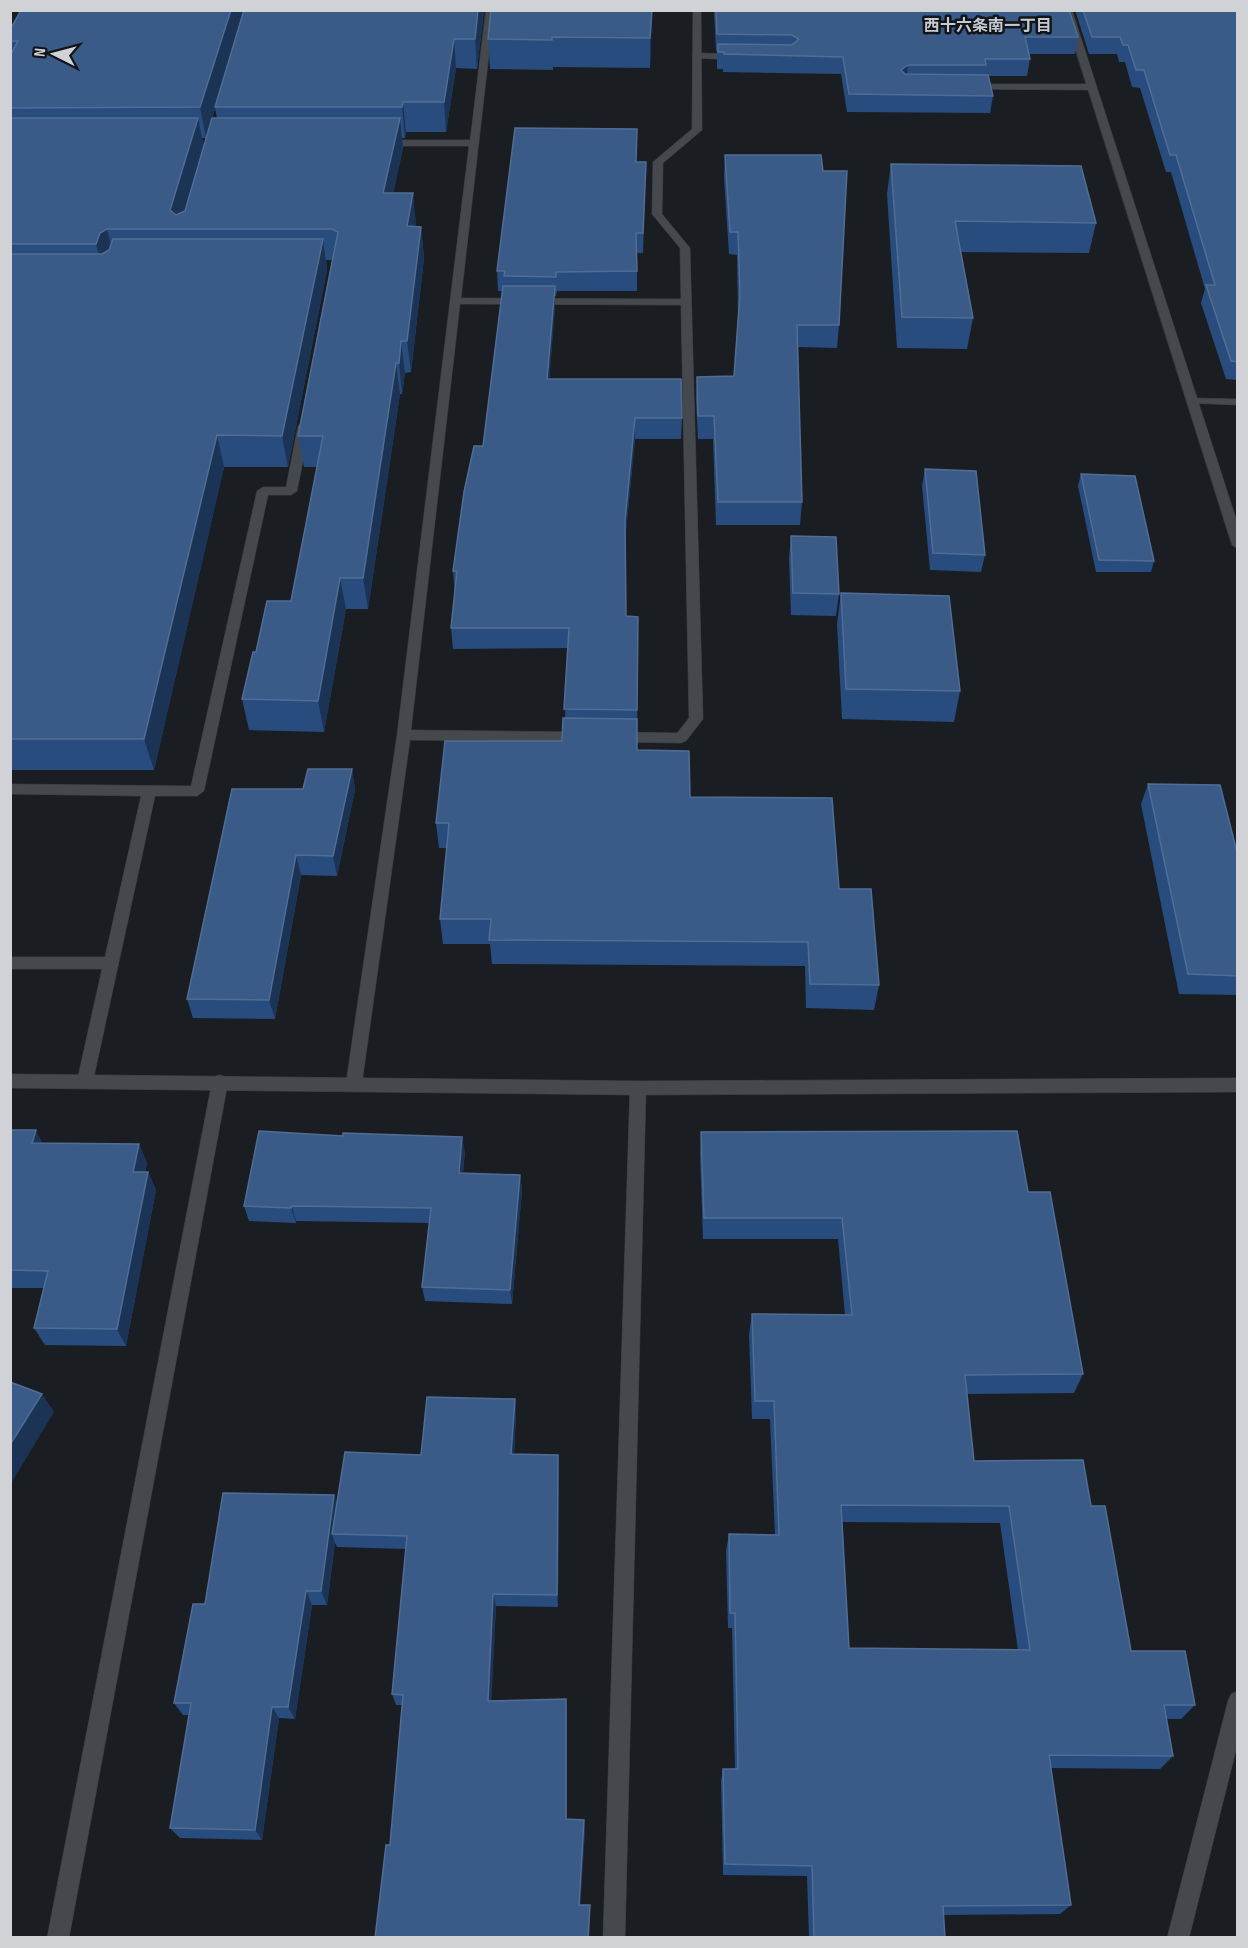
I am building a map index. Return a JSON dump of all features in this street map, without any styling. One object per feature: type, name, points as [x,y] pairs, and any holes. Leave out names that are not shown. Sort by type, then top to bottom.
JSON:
[{"type":"street","points":[[354,1083],[404,735],[490,10]]},
{"type":"street","points":[[404,735],[681,738],[696,719],[685,248],[657,214],[658,162],[697,130],[697,10]]},
{"type":"street","points":[[1066,10],[1238,545]]},
{"type":"street","points":[[697,56],[744,57]]},
{"type":"street","points":[[964,87],[1091,87]]},
{"type":"street","points":[[367,143],[475,143]]},
{"type":"street","points":[[456,301],[685,302]]},
{"type":"street","points":[[1191,401],[1238,402]]},
{"type":"street","points":[[10,789],[197,791],[263,491],[291,491],[307,412]]},
{"type":"street","points":[[85,1081],[149,791]]},
{"type":"street","points":[[10,963],[111,963]]},
{"type":"street","points":[[10,1081],[354,1083],[638,1088],[1238,1085]]},
{"type":"street","points":[[58,1938],[220,1082]]},
{"type":"street","points":[[614,1938],[638,1088]]},
{"type":"street","points":[[1178,1938],[1238,1701]]},
{"type":"building","points":[[21,10],[231,10],[200,107],[10,108],[10,56],[18,41],[10,41],[10,30]]},
{"type":"building","points":[[244,10],[478,10],[475,39],[454,39],[444,102],[403,102],[402,107],[215,107]]},
{"type":"building","points":[[491,10],[652,10],[650,38],[488,39]]},
{"type":"building","points":[[716,10],[1069,10],[1078,37],[1025,37],[1030,59],[985,59],[986,65],[908,65],[901,70],[905,74],[988,75],[993,96],[849,94],[843,57],[718,52],[718,44],[792,45],[799,39],[792,35],[717,34]]},
{"type":"building","points":[[1083,10],[1238,10],[1238,362],[1231,361],[1206,285],[1215,285],[1176,155],[1170,155],[1144,70],[1136,70],[1128,45],[1123,45],[1120,37],[1092,37]]},
{"type":"building","points":[[10,118],[198,118],[170,210],[176,215],[185,211],[212,118],[400,118],[383,193],[413,193],[407,226],[421,227],[407,341],[401,341],[399,363],[396,363],[363,578],[340,578],[318,701],[242,699],[253,652],[256,652],[267,601],[291,601],[323,436],[298,436],[338,232],[332,229],[107,229],[100,233],[96,244],[10,244]]},
{"type":"building","points":[[515,128],[637,129],[636,162],[646,162],[643,233],[636,233],[637,271],[556,272],[556,277],[504,276],[505,271],[497,271]]},
{"type":"building","points":[[725,155],[821,155],[823,171],[847,171],[839,325],[797,325],[802,502],[718,502],[714,416],[698,416],[697,377],[734,376],[740,294],[738,232],[730,232]]},
{"type":"building","points":[[891,164],[1081,166],[1096,223],[955,221],[973,318],[902,317]]},
{"type":"building","points":[[113,239],[323,239],[282,436],[217,435],[144,739],[10,739],[10,254],[102,254],[109,250]]},
{"type":"building","points":[[503,286],[555,286],[547,379],[681,379],[682,418],[635,418],[625,521],[626,616],[638,617],[637,710],[564,709],[569,628],[451,628],[457,571],[453,571],[464,492],[474,446],[483,446]]},
{"type":"building","points":[[925,469],[976,471],[985,555],[933,553]]},
{"type":"building","points":[[1081,474],[1135,476],[1154,561],[1099,560]]},
{"type":"building","points":[[791,536],[836,537],[839,594],[793,593]]},
{"type":"building","points":[[841,593],[949,596],[960,691],[846,689]]},
{"type":"building","points":[[563,718],[637,719],[637,750],[689,751],[690,797],[832,798],[839,889],[871,889],[879,985],[810,984],[808,942],[489,940],[491,919],[440,919],[449,823],[436,823],[445,741],[562,741]]},
{"type":"building","points":[[308,769],[352,769],[333,856],[296,855],[269,1000],[187,999],[232,789],[303,789]]},
{"type":"building","points":[[1148,784],[1220,785],[1238,856],[1238,976],[1188,974]]},
{"type":"building","points":[[10,1130],[36,1130],[32,1143],[139,1144],[133,1172],[148,1172],[117,1329],[34,1328],[48,1271],[10,1270]]},
{"type":"building","points":[[259,1131],[343,1136],[343,1133],[462,1137],[459,1173],[520,1175],[510,1290],[422,1287],[431,1208],[244,1206]]},
{"type":"building","points":[[1017,1131],[1028,1192],[1050,1192],[1083,1374],[965,1375],[974,1461],[1083,1460],[1091,1506],[1105,1506],[1131,1651],[1185,1651],[1195,1705],[1164,1705],[1173,1756],[1049,1755],[1071,1905],[943,1906],[945,1938],[814,1938],[812,1866],[725,1864],[723,1769],[738,1769],[735,1613],[730,1613],[729,1534],[779,1535],[774,1401],[755,1401],[752,1314],[852,1315],[842,1218],[704,1218],[701,1132]],"holes":[[[841,1505],[1009,1506],[1030,1650],[849,1648]]]},
{"type":"building","points":[[10,1382],[42,1394],[10,1445]]},
{"type":"building","points":[[427,1397],[515,1399],[511,1454],[558,1455],[557,1595],[493,1594],[488,1701],[566,1699],[566,1819],[584,1820],[579,1905],[590,1905],[588,1938],[375,1938],[386,1845],[390,1845],[403,1695],[392,1694],[407,1536],[332,1534],[345,1452],[421,1455]]},
{"type":"building","points":[[223,1493],[334,1495],[321,1591],[306,1591],[288,1707],[272,1707],[255,1830],[170,1828],[191,1703],[174,1703],[193,1604],[205,1604]]},
{"type":"district","name":"西十六条南一丁目","points":[[988,26]]}]
